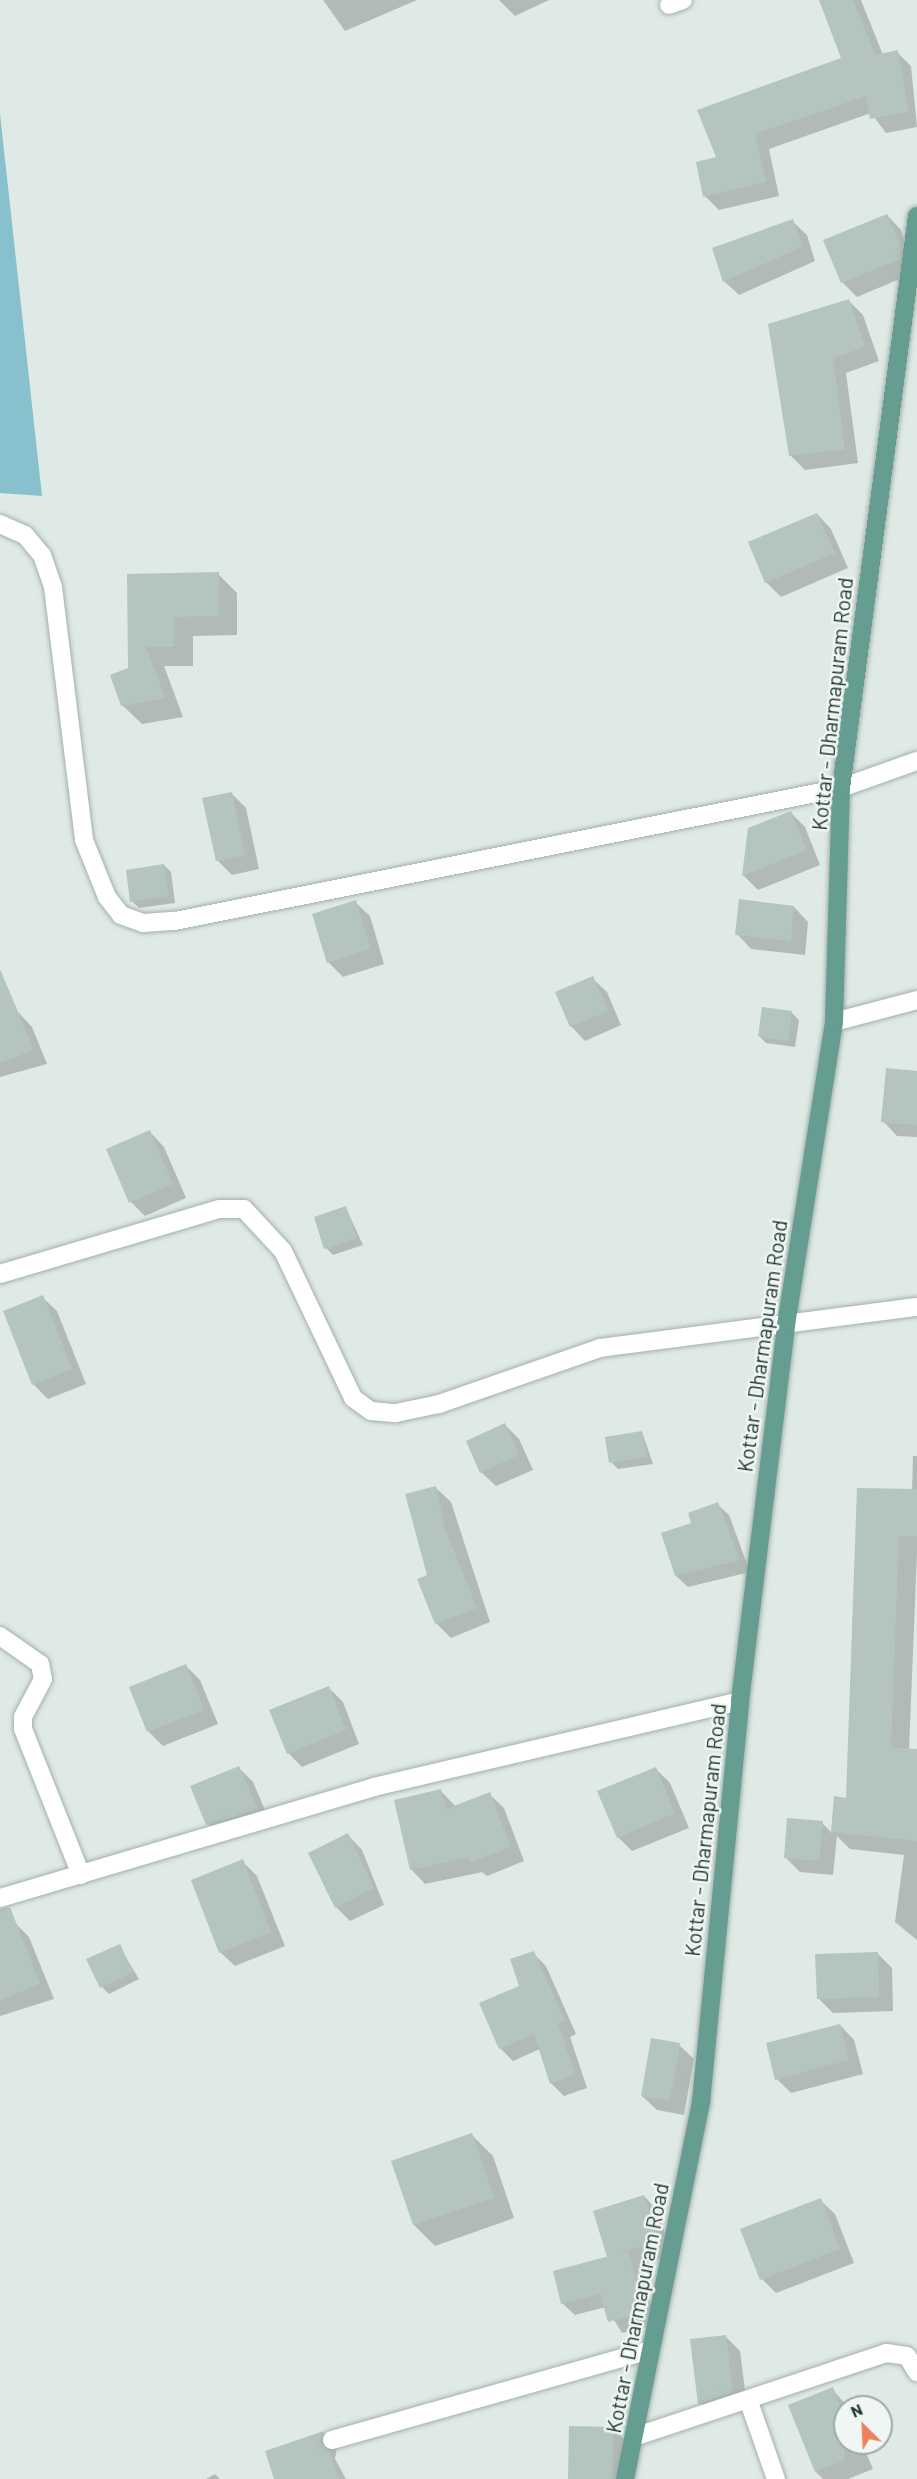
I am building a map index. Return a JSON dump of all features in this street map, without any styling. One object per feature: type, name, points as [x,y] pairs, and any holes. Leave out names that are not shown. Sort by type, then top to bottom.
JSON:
[{"type":"main road","name":"Kottar - Dharmapuram Road","points":[[625,2479],[701,2102],[740,1701],[786,1325],[834,1022],[841,788],[917,216]]},
{"type":"street","points":[[0,524],[25,535],[42,555],[54,587],[84,840],[107,897],[121,915],[143,923],[175,921],[841,788],[917,761]]},
{"type":"street","points":[[834,1022],[917,1000]]},
{"type":"street","points":[[0,1274],[220,1209],[244,1209],[283,1251],[353,1398],[371,1411],[439,1404],[600,1348],[917,1308]]},
{"type":"street","points":[[0,1636],[40,1664],[40,1687],[23,1717],[23,1729],[81,1875]]},
{"type":"street","points":[[0,1898],[374,1787],[740,1701]]},
{"type":"street","points":[[332,2440],[651,2350]]},
{"type":"street","points":[[634,2437],[749,2402],[894,2351],[907,2356],[917,2372]]},
{"type":"street","points":[[749,2402],[776,2479]]},
{"type":"water","points":[[0,114],[42,496],[0,493]]},
{"type":"building","points":[[819,0],[853,0],[875,55],[898,50],[909,112],[870,119],[866,96],[755,134],[766,182],[703,197],[696,162],[716,157],[697,110],[841,58]]},
{"type":"building","points":[[887,214],[901,247],[900,259],[841,283],[823,240]]},
{"type":"building","points":[[793,219],[802,247],[723,282],[712,248]]},
{"type":"building","points":[[849,299],[865,347],[833,358],[845,449],[789,456],[768,324]]},
{"type":"building","points":[[817,513],[835,553],[765,583],[748,542]]},
{"type":"building","points":[[219,572],[219,616],[174,617],[174,647],[146,647],[165,698],[121,706],[110,675],[128,668],[127,574]]},
{"type":"building","points":[[232,792],[245,855],[216,861],[202,798]]},
{"type":"building","points":[[791,811],[807,850],[742,876],[748,828]]},
{"type":"building","points":[[164,864],[169,896],[130,902],[126,870]]},
{"type":"building","points":[[739,899],[794,906],[791,941],[735,935]]},
{"type":"building","points":[[356,900],[371,949],[327,963],[312,914]]},
{"type":"building","points":[[0,969],[34,1050],[0,1063]]},
{"type":"building","points":[[593,976],[608,1011],[570,1027],[555,992]]},
{"type":"building","points":[[762,1007],[792,1011],[788,1041],[758,1036]]},
{"type":"building","points":[[886,1068],[917,1071],[917,1125],[881,1122]]},
{"type":"building","points":[[150,1130],[173,1184],[129,1203],[106,1149]]},
{"type":"building","points":[[346,1206],[357,1238],[324,1249],[314,1217]]},
{"type":"building","points":[[43,1295],[72,1369],[32,1385],[3,1311]]},
{"type":"building","points":[[505,1423],[519,1455],[480,1473],[466,1441]]},
{"type":"building","points":[[642,1431],[647,1457],[609,1463],[605,1437]]},
{"type":"building","points":[[436,1486],[445,1529],[477,1608],[435,1624],[417,1579],[427,1575],[405,1494]]},
{"type":"building","points":[[857,1488],[917,1489],[917,1536],[899,1536],[891,1748],[917,1749],[917,1841],[831,1832],[834,1796],[846,1798]]},
{"type":"building","points":[[718,1502],[740,1560],[675,1576],[661,1533],[691,1523],[688,1513]]},
{"type":"building","points":[[186,1664],[204,1710],[147,1732],[129,1687]]},
{"type":"building","points":[[329,1686],[346,1730],[287,1754],[269,1710]]},
{"type":"building","points":[[239,1766],[258,1810],[206,1825],[190,1786]]},
{"type":"building","points":[[656,1767],[675,1813],[617,1838],[597,1791]]},
{"type":"building","points":[[441,1789],[446,1809],[490,1792],[511,1847],[471,1862],[469,1857],[410,1870],[394,1800]]},
{"type":"building","points":[[787,1818],[823,1821],[819,1861],[784,1858]]},
{"type":"building","points":[[348,1833],[374,1888],[335,1908],[308,1853]]},
{"type":"building","points":[[243,1859],[271,1932],[219,1953],[191,1880]]},
{"type":"building","points":[[10,1907],[40,1984],[0,2000],[0,1909]]},
{"type":"building","points":[[120,1944],[133,1972],[100,1988],[86,1959]]},
{"type":"building","points":[[534,1951],[565,2021],[558,2024],[575,2075],[550,2084],[534,2034],[499,2049],[479,2003],[519,1986],[510,1959]]},
{"type":"building","points":[[878,1952],[879,1997],[817,1999],[815,1954]]},
{"type":"building","points":[[840,2024],[849,2060],[775,2080],[766,2043]]},
{"type":"building","points":[[651,2038],[680,2043],[670,2101],[641,2096]]},
{"type":"building","points":[[472,2133],[494,2198],[413,2225],[391,2161]]},
{"type":"building","points":[[644,2195],[658,2241],[607,2257],[593,2211]]},
{"type":"building","points":[[821,2198],[840,2249],[760,2280],[740,2229]]},
{"type":"building","points":[[628,2251],[645,2312],[608,2322],[600,2294],[561,2304],[553,2271]]},
{"type":"building","points":[[726,2335],[733,2392],[698,2404],[690,2339]]},
{"type":"building","points":[[833,2387],[836,2395],[833,2395],[833,2455],[845,2455],[845,2460],[815,2472],[788,2405]]},
{"type":"building","points":[[569,2426],[613,2427],[612,2479],[568,2479]]},
{"type":"building","points":[[324,2431],[321,2444],[330,2451],[339,2479],[274,2479],[265,2451]]}]
